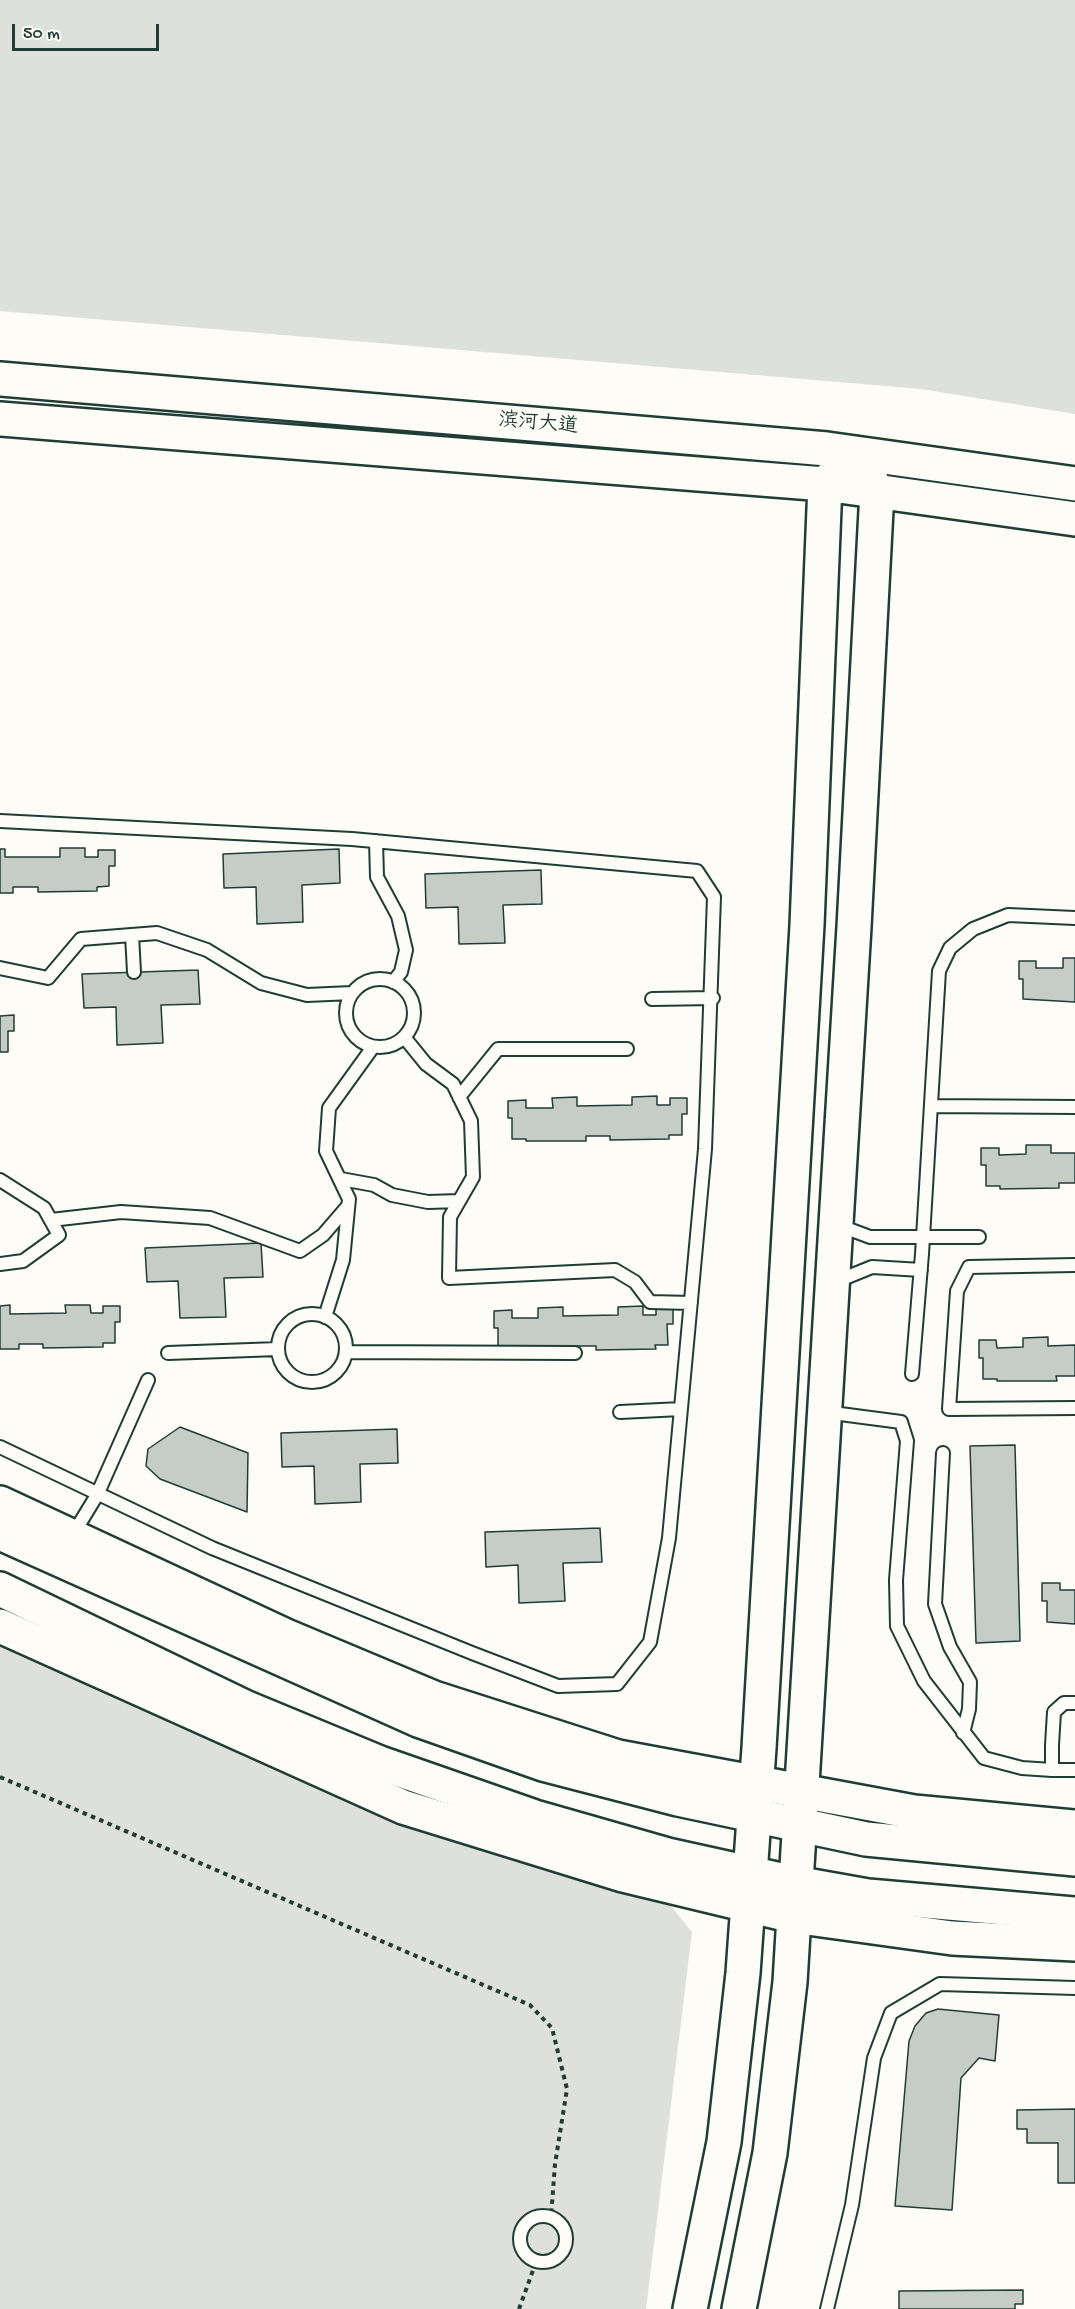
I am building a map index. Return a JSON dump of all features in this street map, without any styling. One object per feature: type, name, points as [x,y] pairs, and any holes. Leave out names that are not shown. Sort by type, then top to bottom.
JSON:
[{"type":"street","name":"滨河大道","points":[[0,379],[855,453],[1075,484]]},
{"type":"street","name":"滨河大道","points":[[0,419],[825,484],[1075,519]]},
{"type":"street","points":[[690,2309],[724,2142],[748,1905],[806,937],[825,484],[855,453],[876,491],[790,1982],[770,2152],[739,2309]]},
{"type":"street","points":[[0,1503],[65,1548],[418,1720],[543,1764],[678,1799],[866,1839],[1075,1859]]},
{"type":"street","points":[[0,1533],[65,1548],[434,1698],[618,1757],[800,1793],[914,1812],[1075,1827]]},
{"type":"street","points":[[0,1589],[247,1708],[380,1762],[535,1817],[668,1855],[795,1883],[868,1896],[1075,1914]]},
{"type":"street","points":[[0,1626],[403,1807],[623,1875],[793,1916],[952,1938],[1075,1944]]},
{"type":"lane","points":[[0,821],[376,841],[697,871],[714,897],[705,1149],[669,1538],[650,1642],[617,1684],[558,1686],[212,1548],[0,1447]]},
{"type":"lane","points":[[376,841],[377,877],[398,916],[406,950],[401,972],[393,982]]},
{"type":"lane","points":[[912,1374],[921,1270],[939,971],[950,948],[973,929],[1008,915],[1075,918]]},
{"type":"lane","points":[[0,968],[48,978],[81,939],[157,933],[207,950],[261,983],[307,995],[352,993]]},
{"type":"lane","points":[[132,935],[134,972]]},
{"type":"lane","points":[[371,980],[393,982],[402,987],[413,1006],[411,1028],[396,1043],[373,1047],[354,1035],[348,1026],[347,1003],[352,993],[371,980]]},
{"type":"lane","points":[[652,999],[712,998]]},
{"type":"lane","points":[[404,1037],[426,1064],[453,1084],[471,1121],[473,1177],[450,1217],[449,1278],[615,1270],[635,1282],[650,1302],[691,1303]]},
{"type":"lane","points":[[325,1317],[343,1260],[349,1199],[326,1150],[328,1108],[373,1047]]},
{"type":"lane","points":[[459,1097],[498,1049],[627,1049]]},
{"type":"lane","points":[[931,1106],[1075,1107]]},
{"type":"lane","points":[[341,1179],[374,1185],[392,1195],[428,1202],[459,1201]]},
{"type":"lane","points":[[0,1180],[44,1208],[59,1235],[23,1261],[0,1264]]},
{"type":"lane","points":[[51,1220],[122,1212],[210,1218],[300,1251],[323,1235],[348,1206]]},
{"type":"lane","points":[[835,1224],[870,1237],[979,1237]]},
{"type":"lane","points":[[1075,1265],[969,1267],[957,1290],[949,1409],[1075,1408]]},
{"type":"lane","points":[[831,1284],[872,1267],[921,1270]]},
{"type":"lane","points":[[304,1315],[325,1317],[342,1330],[346,1352],[337,1372],[328,1378],[306,1381],[286,1370],[278,1349],[285,1328],[293,1320],[304,1315]]},
{"type":"lane","points":[[168,1353],[278,1349]]},
{"type":"lane","points":[[346,1352],[575,1353]]},
{"type":"lane","points":[[65,1548],[97,1495],[148,1380]]},
{"type":"lane","points":[[620,1412],[681,1409]]},
{"type":"lane","points":[[823,1412],[902,1422],[907,1441],[896,1580],[897,1626],[924,1681],[984,1758],[1022,1768],[1075,1770]]},
{"type":"lane","points":[[943,1453],[935,1604],[950,1647],[970,1682],[969,1710],[963,1733]]},
{"type":"lane","points":[[1052,1770],[1054,1712],[1064,1703],[1075,1703]]},
{"type":"lane","points":[[827,2309],[852,2205],[874,2058],[891,2013],[940,1984],[1075,1988]]},
{"type":"lane","points":[[535,2217],[551,2217],[563,2228],[566,2243],[558,2257],[543,2263],[536,2262],[529,2258],[520,2247],[520,2232],[524,2225],[535,2217]]},
{"type":"path","points":[[0,1777],[530,2005],[552,2028],[567,2089],[555,2164],[551,2217]]},
{"type":"path","points":[[519,2309],[536,2262]]},
{"type":"shaded area","points":[[0,0],[1075,0],[1075,414],[921,389],[0,311]]},
{"type":"shaded area","points":[[0,1640],[417,1827],[671,1906],[692,1932],[646,2309],[0,2309]]},
{"type":"building","points":[[60,848],[85,848],[85,857],[98,857],[98,850],[115,850],[115,866],[109,866],[109,886],[97,887],[97,891],[38,892],[38,887],[13,887],[13,893],[0,893],[0,849],[5,849],[5,857],[60,857]]},
{"type":"building","points":[[339,849],[340,883],[302,885],[303,922],[257,924],[256,887],[224,888],[223,854]]},
{"type":"building","points":[[541,870],[542,904],[503,905],[505,943],[459,944],[458,907],[426,908],[425,874]]},
{"type":"building","points":[[1063,958],[1075,958],[1075,1002],[1023,999],[1023,979],[1019,979],[1019,961],[1036,961],[1036,968],[1063,968]]},
{"type":"building","points":[[198,970],[200,1004],[161,1005],[163,1043],[117,1045],[116,1007],[84,1008],[82,974]]},
{"type":"building","points":[[14,1015],[14,1031],[8,1031],[8,1052],[0,1052],[0,1016]]},
{"type":"building","points":[[657,1096],[657,1105],[670,1105],[670,1098],[687,1098],[687,1114],[682,1114],[682,1135],[669,1135],[669,1139],[610,1140],[610,1136],[586,1136],[586,1141],[512,1139],[512,1118],[508,1118],[508,1101],[526,1100],[526,1108],[553,1108],[552,1098],[577,1097],[577,1106],[632,1105],[632,1097]]},
{"type":"building","points":[[1026,1145],[1051,1145],[1051,1153],[1075,1153],[1075,1183],[1059,1183],[1059,1188],[1000,1189],[1000,1186],[986,1186],[986,1165],[981,1165],[981,1148],[999,1148],[999,1155],[1026,1154]]},
{"type":"building","points":[[261,1243],[263,1277],[224,1278],[226,1317],[180,1318],[178,1281],[147,1282],[145,1248]]},
{"type":"building","points":[[10,1305],[10,1314],[66,1313],[65,1305],[90,1305],[91,1313],[103,1313],[103,1306],[120,1306],[120,1322],[115,1322],[115,1343],[103,1343],[103,1347],[43,1348],[43,1344],[19,1344],[19,1349],[0,1349],[0,1306]]},
{"type":"building","points":[[643,1306],[643,1315],[656,1315],[656,1308],[673,1308],[673,1324],[667,1324],[668,1345],[655,1345],[656,1349],[596,1350],[596,1346],[572,1346],[572,1351],[498,1349],[498,1328],[494,1328],[494,1311],[512,1310],[512,1318],[538,1318],[538,1308],[563,1307],[563,1316],[618,1315],[618,1307]]},
{"type":"building","points":[[1048,1337],[1048,1346],[1075,1345],[1075,1376],[1056,1376],[1057,1381],[983,1379],[983,1358],[979,1358],[979,1340],[996,1340],[997,1348],[1023,1347],[1023,1338]]},
{"type":"building","points":[[180,1427],[248,1453],[247,1512],[160,1479],[146,1466],[148,1449]]},
{"type":"building","points":[[397,1429],[398,1463],[360,1464],[361,1502],[315,1504],[314,1466],[282,1467],[281,1433]]},
{"type":"building","points":[[1015,1445],[1020,1641],[976,1643],[970,1446]]},
{"type":"building","points":[[600,1528],[602,1562],[563,1563],[565,1601],[519,1603],[518,1565],[486,1567],[485,1532]]},
{"type":"building","points":[[1042,1583],[1060,1583],[1060,1590],[1075,1590],[1075,1624],[1047,1622],[1047,1601],[1042,1601]]},
{"type":"building","points":[[938,2009],[999,2015],[995,2061],[979,2058],[961,2078],[952,2210],[895,2206],[909,2041],[915,2026],[926,2013]]},
{"type":"building","points":[[1075,2109],[1075,2183],[1058,2183],[1058,2143],[1027,2143],[1027,2129],[1017,2129],[1017,2110]]},
{"type":"building","points":[[1023,2290],[1023,2304],[1015,2304],[1015,2309],[899,2309],[899,2291]]}]
